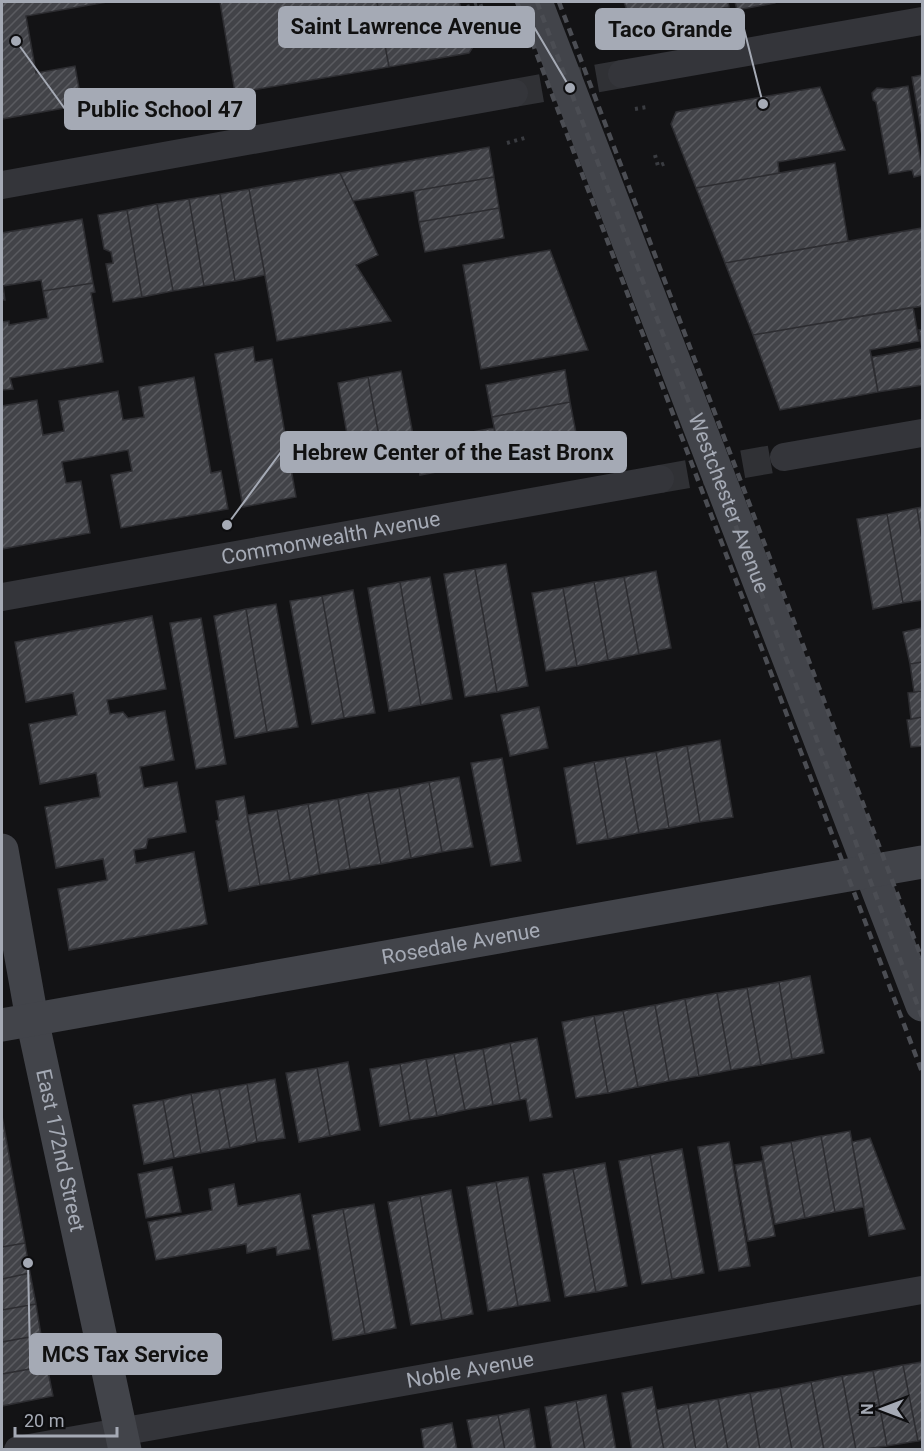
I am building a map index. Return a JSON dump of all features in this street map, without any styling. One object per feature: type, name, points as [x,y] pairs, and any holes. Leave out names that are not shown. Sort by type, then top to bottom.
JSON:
[{"type":"street","name":"Westchester Avenue","points":[[536,2],[922,1005]]},
{"type":"street","points":[[622,74],[922,21]]},
{"type":"street","points":[[2,185],[514,93]]},
{"type":"street","points":[[784,457],[922,433]]},
{"type":"street","name":"Commonwealth Avenue","points":[[2,597],[660,479]]},
{"type":"street","name":"East 172nd Street","points":[[2,850],[16,1022],[123,1440]]},
{"type":"street","name":"Rosedale Avenue","points":[[16,1022],[922,862]]},
{"type":"street","name":"Noble Avenue","points":[[18,1449],[123,1440],[922,1290]]},
{"type":"path","points":[[467,7],[480,3],[485,16]]},
{"type":"path","points":[[635,109],[647,107]]},
{"type":"path","points":[[507,143],[528,137]]},
{"type":"path","points":[[655,155],[658,166],[668,162]]},
{"type":"building","points":[[2,2],[107,2],[26,16],[36,73],[75,66],[82,105],[2,119]]},
{"type":"building","points":[[220,2],[377,2],[389,67],[235,93]]},
{"type":"building","points":[[377,2],[459,2],[475,44],[469,53],[389,67]]},
{"type":"building","points":[[624,2],[728,2],[729,7],[632,25]]},
{"type":"building","points":[[735,2],[775,2],[775,3],[737,10]]},
{"type":"building","points":[[922,75],[922,136],[912,77]]},
{"type":"building","points":[[908,86],[922,169],[922,175],[914,177],[912,170],[889,174],[876,102],[873,100],[872,93],[877,88],[890,89]]},
{"type":"building","points":[[820,87],[845,150],[778,162],[779,173],[696,188],[671,124],[676,112]]},
{"type":"building","points":[[489,147],[494,177],[414,191],[353,201],[340,173]]},
{"type":"building","points":[[835,163],[848,241],[725,263],[696,188]]},
{"type":"building","points":[[340,173],[378,255],[356,265],[391,321],[277,341],[249,189]]},
{"type":"building","points":[[494,177],[499,208],[419,222],[414,191]]},
{"type":"building","points":[[249,189],[265,275],[235,281],[220,194]]},
{"type":"building","points":[[220,194],[235,281],[204,286],[189,199]]},
{"type":"building","points":[[189,199],[204,286],[173,291],[157,204]]},
{"type":"building","points":[[157,204],[173,291],[142,297],[127,210]]},
{"type":"building","points":[[499,208],[504,238],[425,252],[419,222]]},
{"type":"building","points":[[127,210],[142,297],[113,302],[106,264],[113,263],[111,252],[104,249],[98,215]]},
{"type":"building","points":[[82,219],[93,283],[43,291],[41,280],[3,286],[5,300],[2,300],[2,233]]},
{"type":"building","points":[[922,228],[922,306],[753,335],[725,263]]},
{"type":"building","points":[[550,250],[588,350],[481,369],[463,265]]},
{"type":"building","points":[[93,283],[95,292],[91,293],[103,362],[10,378],[13,389],[2,390],[2,322],[9,321],[9,325],[48,318],[43,291]]},
{"type":"building","points":[[913,307],[919,341],[870,350],[878,392],[780,410],[753,335]]},
{"type":"building","points":[[919,330],[922,330],[922,348]]},
{"type":"building","points":[[253,347],[255,362],[272,359],[296,497],[243,507],[215,354]]},
{"type":"building","points":[[922,348],[922,385],[878,392],[872,357]]},
{"type":"building","points":[[565,370],[570,402],[492,417],[486,385]]},
{"type":"building","points":[[401,371],[415,446],[382,452],[368,377]]},
{"type":"building","points":[[194,377],[211,473],[221,471],[228,509],[121,528],[111,475],[132,471],[128,450],[62,462],[66,483],[81,481],[90,533],[2,549],[2,406],[37,400],[43,435],[64,431],[59,401],[118,391],[123,420],[144,417],[139,387]]},
{"type":"building","points":[[368,377],[382,452],[351,457],[338,383]]},
{"type":"building","points":[[570,402],[576,433],[498,447],[492,417]]},
{"type":"building","points":[[494,428],[500,460],[420,475],[414,443]]},
{"type":"building","points":[[922,507],[922,540],[917,508]]},
{"type":"building","points":[[917,508],[922,540],[922,600],[903,603],[887,514]]},
{"type":"building","points":[[887,514],[903,603],[873,609],[857,519]]},
{"type":"building","points":[[506,564],[528,686],[497,692],[475,569]]},
{"type":"building","points":[[475,569],[497,692],[465,697],[444,574]]},
{"type":"building","points":[[656,571],[671,648],[639,654],[624,577]]},
{"type":"building","points":[[430,577],[452,699],[421,705],[400,582]]},
{"type":"building","points":[[624,577],[639,654],[608,660],[594,582]]},
{"type":"building","points":[[400,582],[421,705],[389,711],[368,588]]},
{"type":"building","points":[[594,582],[608,660],[577,666],[563,588]]},
{"type":"building","points":[[563,588],[577,666],[546,671],[532,593]]},
{"type":"building","points":[[353,590],[375,713],[344,718],[322,596]]},
{"type":"building","points":[[322,596],[344,718],[312,724],[290,601]]},
{"type":"building","points":[[276,604],[298,727],[267,732],[246,609]]},
{"type":"building","points":[[246,609],[267,732],[235,738],[214,616]]},
{"type":"building","points":[[152,616],[166,689],[107,700],[110,714],[123,712],[128,718],[165,711],[174,760],[140,767],[144,788],[177,782],[186,832],[148,839],[146,848],[134,850],[136,863],[194,852],[207,924],[69,950],[58,889],[107,880],[103,859],[56,868],[45,807],[100,797],[96,773],[40,784],[29,724],[77,715],[73,693],[26,702],[15,642]]},
{"type":"building","points":[[201,618],[226,764],[196,769],[170,623]]},
{"type":"building","points":[[922,628],[922,662],[910,664],[903,632]]},
{"type":"building","points":[[922,662],[922,691],[914,692],[910,664]]},
{"type":"building","points":[[922,691],[922,717],[911,719],[908,693]]},
{"type":"building","points":[[539,707],[548,748],[510,756],[501,715]]},
{"type":"building","points":[[922,717],[922,746],[911,747],[907,720]]},
{"type":"building","points":[[720,740],[733,817],[700,822],[687,746]]},
{"type":"building","points":[[687,746],[700,822],[669,828],[656,752]]},
{"type":"building","points":[[656,752],[669,828],[639,833],[625,757]]},
{"type":"building","points":[[625,757],[639,833],[608,839],[594,762]]},
{"type":"building","points":[[502,758],[521,861],[491,866],[471,763]]},
{"type":"building","points":[[594,762],[608,839],[577,844],[564,768]]},
{"type":"building","points":[[459,777],[473,847],[442,852],[429,782]]},
{"type":"building","points":[[429,782],[442,852],[411,858],[399,788]]},
{"type":"building","points":[[399,788],[411,858],[381,864],[368,793]]},
{"type":"building","points":[[368,793],[381,864],[350,869],[338,799]]},
{"type":"building","points":[[244,796],[260,885],[229,891],[216,821],[219,820],[216,801]]},
{"type":"building","points":[[338,799],[350,869],[320,874],[308,804]]},
{"type":"building","points":[[308,804],[320,874],[290,880],[277,810]]},
{"type":"building","points":[[277,810],[290,880],[260,885],[247,815]]},
{"type":"building","points":[[810,976],[824,1053],[792,1059],[779,982]]},
{"type":"building","points":[[779,982],[792,1059],[761,1065],[747,988]]},
{"type":"building","points":[[747,988],[761,1065],[731,1070],[717,993]]},
{"type":"building","points":[[717,993],[731,1070],[699,1076],[685,999]]},
{"type":"building","points":[[685,999],[699,1076],[669,1081],[655,1005]]},
{"type":"building","points":[[655,1005],[669,1081],[638,1087],[623,1011]]},
{"type":"building","points":[[623,1011],[638,1087],[608,1093],[594,1016]]},
{"type":"building","points":[[594,1016],[608,1093],[576,1098],[562,1022]]},
{"type":"building","points":[[537,1038],[552,1117],[530,1121],[526,1099],[520,1100],[510,1043]]},
{"type":"building","points":[[510,1043],[520,1100],[493,1105],[483,1049]]},
{"type":"building","points":[[483,1049],[493,1105],[465,1110],[454,1054]]},
{"type":"building","points":[[454,1054],[465,1110],[437,1116],[426,1059]]},
{"type":"building","points":[[426,1059],[437,1116],[410,1120],[400,1064]]},
{"type":"building","points":[[348,1062],[360,1130],[330,1136],[317,1068]]},
{"type":"building","points":[[400,1064],[410,1120],[380,1126],[370,1069]]},
{"type":"building","points":[[317,1068],[330,1136],[299,1142],[286,1073]]},
{"type":"building","points":[[275,1079],[285,1138],[257,1142],[247,1084]]},
{"type":"building","points":[[247,1084],[257,1142],[230,1148],[219,1089]]},
{"type":"building","points":[[219,1089],[230,1148],[201,1153],[191,1094]]},
{"type":"building","points":[[191,1094],[201,1153],[174,1158],[163,1100]]},
{"type":"building","points":[[163,1100],[174,1158],[144,1164],[133,1105]]},
{"type":"building","points":[[2,1116],[25,1243],[2,1247]]},
{"type":"building","points":[[850,1131],[864,1207],[835,1212],[821,1136]]},
{"type":"building","points":[[821,1136],[835,1212],[805,1218],[791,1142]]},
{"type":"building","points":[[870,1138],[905,1229],[869,1236],[852,1142]]},
{"type":"building","points":[[729,1142],[750,1266],[719,1271],[698,1147]]},
{"type":"building","points":[[791,1142],[805,1218],[775,1224],[761,1147]]},
{"type":"building","points":[[682,1149],[704,1273],[672,1279],[650,1155]]},
{"type":"building","points":[[650,1155],[672,1279],[642,1284],[619,1161]]},
{"type":"building","points":[[762,1161],[775,1236],[748,1241],[735,1165]]},
{"type":"building","points":[[605,1163],[627,1286],[596,1292],[573,1169]]},
{"type":"building","points":[[172,1167],[181,1212],[146,1218],[138,1174]]},
{"type":"building","points":[[573,1169],[596,1292],[565,1297],[543,1174]]},
{"type":"building","points":[[528,1177],[550,1301],[518,1306],[496,1182]]},
{"type":"building","points":[[496,1182],[518,1306],[488,1311],[467,1187]]},
{"type":"building","points":[[234,1184],[238,1206],[300,1194],[310,1249],[277,1255],[276,1247],[247,1253],[246,1244],[156,1260],[148,1222],[212,1210],[209,1189]]},
{"type":"building","points":[[451,1190],[473,1314],[442,1320],[420,1196]]},
{"type":"building","points":[[420,1196],[442,1320],[411,1325],[388,1202]]},
{"type":"building","points":[[374,1204],[396,1328],[365,1334],[343,1209]]},
{"type":"building","points":[[343,1209],[365,1334],[333,1340],[312,1215]]},
{"type":"building","points":[[25,1243],[30,1273],[2,1279],[2,1247]]},
{"type":"building","points":[[30,1273],[36,1304],[2,1310],[2,1279]]},
{"type":"building","points":[[36,1304],[41,1335],[2,1342],[2,1310]]},
{"type":"building","points":[[41,1335],[47,1366],[2,1374],[2,1342]]},
{"type":"building","points":[[922,1362],[922,1440],[918,1441],[903,1365]]},
{"type":"building","points":[[903,1365],[918,1441],[887,1446],[873,1371]]},
{"type":"building","points":[[47,1366],[53,1396],[2,1406],[2,1374]]},
{"type":"building","points":[[873,1371],[887,1446],[856,1450],[842,1376]]},
{"type":"building","points":[[842,1376],[856,1450],[824,1450],[811,1382]]},
{"type":"building","points":[[811,1382],[824,1450],[792,1450],[780,1388]]},
{"type":"building","points":[[652,1387],[664,1450],[632,1450],[622,1393]]},
{"type":"building","points":[[780,1388],[792,1450],[760,1450],[750,1393]]},
{"type":"building","points":[[750,1393],[760,1450],[728,1450],[718,1399]]},
{"type":"building","points":[[606,1395],[616,1450],[585,1450],[576,1401]]},
{"type":"building","points":[[718,1399],[728,1450],[696,1450],[688,1404]]},
{"type":"building","points":[[576,1401],[585,1450],[552,1450],[545,1407]]},
{"type":"building","points":[[688,1404],[696,1450],[664,1450],[656,1410]]},
{"type":"building","points":[[529,1409],[536,1450],[505,1450],[498,1415]]},
{"type":"building","points":[[498,1415],[505,1450],[473,1450],[467,1420]]},
{"type":"building","points":[[452,1423],[457,1450],[424,1450],[421,1429]]},
{"type":"tunnel","points":[[514,93],[622,74]]},
{"type":"tunnel","points":[[660,479],[784,457]]},
{"type":"railway","points":[[517,2],[922,1072]]},
{"type":"railway","points":[[537,2],[922,1017]]},
{"type":"railway","points":[[559,2],[922,959]]},
{"type":"place","name":"Public School 47","points":[[16,41]]},
{"type":"place","name":"Saint Lawrence Avenue","points":[[570,88]]},
{"type":"place","name":"Taco Grande","points":[[763,104]]},
{"type":"place","name":"Hebrew Center of the East Bronx","points":[[227,525]]},
{"type":"place","name":"MCS Tax Service","points":[[28,1263]]}]
